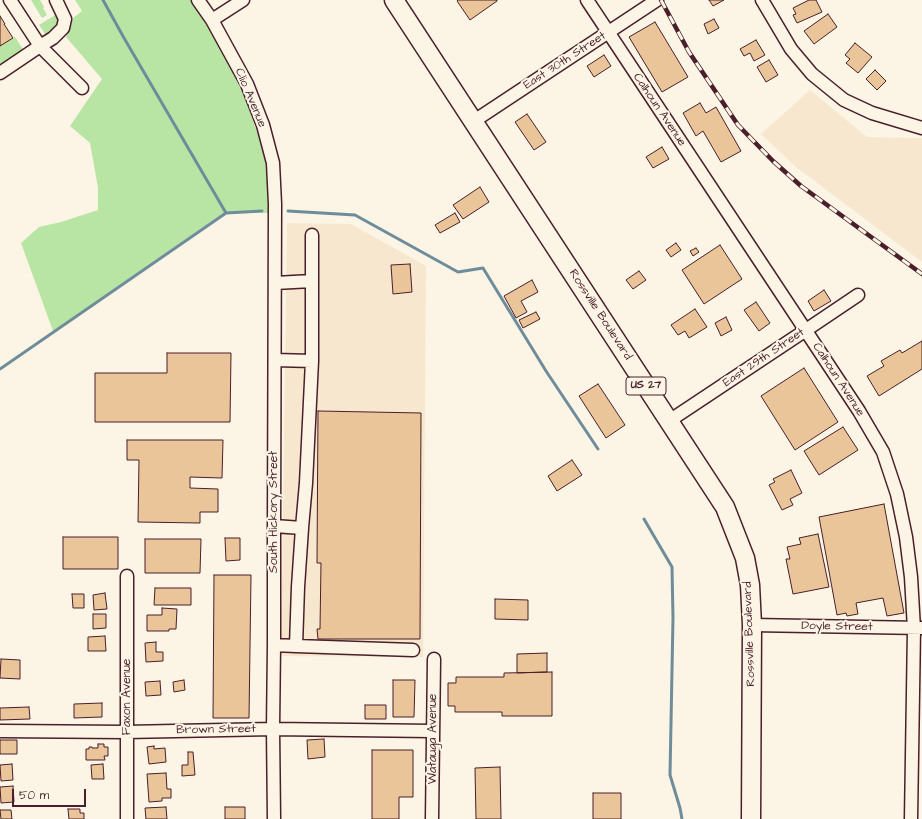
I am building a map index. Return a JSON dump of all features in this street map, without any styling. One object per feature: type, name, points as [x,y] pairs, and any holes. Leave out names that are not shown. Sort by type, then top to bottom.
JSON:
[{"type":"highway","name":"Rossville Boulevard","points":[[394,0],[725,507],[745,558],[750,585],[752,625],[751,819]]},
{"type":"street","points":[[10,0],[40,46],[82,88]]},
{"type":"street","points":[[0,73],[53,38],[63,28],[65,19],[56,0]]},
{"type":"street","name":"Clio Avenue","points":[[198,0],[212,20],[247,84],[263,125],[273,163],[275,204]]},
{"type":"street","points":[[212,20],[243,0]]},
{"type":"street","name":"Calhoun Avenue","points":[[587,0],[806,330],[859,411],[883,452],[897,494],[906,537],[918,628],[911,819]]},
{"type":"street","name":"East 30th Street","points":[[474,121],[657,0]]},
{"type":"street","points":[[762,0],[791,49],[812,74],[844,100],[872,113],[922,128]]},
{"type":"street","name":"South Hickory Street","points":[[274,819],[275,204]]},
{"type":"street","points":[[296,646],[298,587],[306,484],[312,361],[312,235]]},
{"type":"street","points":[[275,282],[312,281]]},
{"type":"street","name":"East 29th Street","points":[[669,421],[858,295]]},
{"type":"street","points":[[274,360],[312,361]]},
{"type":"street","points":[[274,526],[302,528]]},
{"type":"street","name":"Faxon Avenue","points":[[127,576],[127,819]]},
{"type":"street","name":"Doyle Street","points":[[752,625],[918,628]]},
{"type":"street","points":[[274,645],[413,650]]},
{"type":"street","name":"Watauga Avenue","points":[[432,819],[434,659]]},
{"type":"street","name":"Brown Street","points":[[0,731],[126,732],[273,729],[432,731]]},
{"type":"shaded area","points":[[810,90],[867,137],[922,138],[922,262],[796,167],[761,134]]},
{"type":"shaded area","points":[[287,223],[351,224],[426,266],[423,657],[281,656]]},
{"type":"green space","points":[[31,0],[40,0],[47,15],[42,18]]},
{"type":"green space","points":[[75,0],[192,0],[216,36],[245,98],[265,154],[270,194],[269,213],[225,212],[53,331],[21,243],[39,227],[61,222],[98,210],[98,188],[90,143],[70,126],[102,79],[66,37],[71,27],[73,18],[82,11]]},
{"type":"green space","points":[[57,14],[60,23],[48,38],[39,25]]},
{"type":"green space","points":[[15,37],[26,54],[3,65],[0,64],[0,46]]},
{"type":"building","points":[[709,0],[724,0],[713,6]]},
{"type":"building","points":[[809,0],[816,0],[822,12],[797,23],[793,15],[796,14],[793,8]]},
{"type":"building","points":[[457,1],[497,1],[470,20]]},
{"type":"building","points":[[828,14],[837,27],[814,44],[804,31]]},
{"type":"building","points":[[0,16],[13,38],[0,46]]},
{"type":"building","points":[[714,19],[719,28],[708,34],[704,24]]},
{"type":"building","points":[[655,22],[688,77],[662,92],[629,37]]},
{"type":"building","points":[[756,40],[765,55],[754,61],[750,53],[744,56],[740,49]]},
{"type":"building","points":[[855,43],[872,57],[858,73],[846,63],[850,59],[845,55]]},
{"type":"building","points":[[604,55],[611,66],[594,77],[587,66]]},
{"type":"building","points":[[769,60],[778,75],[766,82],[757,67]]},
{"type":"building","points":[[875,70],[886,81],[877,90],[866,79]]},
{"type":"building","points":[[700,103],[706,113],[716,107],[741,151],[721,162],[703,131],[696,136],[683,113]]},
{"type":"building","points":[[527,114],[546,142],[534,150],[515,122]]},
{"type":"building","points":[[662,147],[669,159],[653,168],[646,157]]},
{"type":"building","points":[[480,187],[489,202],[463,219],[453,205]]},
{"type":"building","points":[[455,213],[460,222],[440,233],[435,225]]},
{"type":"building","points":[[676,243],[681,250],[671,257],[666,250]]},
{"type":"building","points":[[720,245],[742,279],[704,304],[682,270]]},
{"type":"building","points":[[696,248],[699,252],[693,256],[690,251]]},
{"type":"building","points":[[410,264],[412,292],[393,294],[391,265]]},
{"type":"building","points":[[639,271],[646,280],[633,289],[626,280]]},
{"type":"building","points":[[532,280],[538,292],[521,301],[527,312],[516,318],[504,296]]},
{"type":"building","points":[[824,290],[831,301],[814,311],[808,301]]},
{"type":"building","points":[[756,302],[770,323],[759,331],[744,310]]},
{"type":"building","points":[[695,309],[707,327],[689,338],[685,331],[678,335],[671,325]]},
{"type":"building","points":[[536,312],[540,319],[523,328],[519,320]]},
{"type":"building","points":[[726,317],[732,330],[721,336],[715,323]]},
{"type":"building","points":[[922,341],[922,369],[879,396],[867,376],[884,366],[881,361],[900,350],[902,353]]},
{"type":"building","points":[[167,353],[231,353],[230,422],[95,422],[95,373],[167,373]]},
{"type":"building","points":[[804,368],[838,422],[795,450],[761,396]]},
{"type":"building","points":[[598,384],[625,425],[606,438],[579,396]]},
{"type":"building","points":[[318,411],[421,413],[420,639],[318,639],[317,629],[320,629],[321,563],[317,563]]},
{"type":"building","points":[[843,427],[858,450],[819,475],[804,451]]},
{"type":"building","points":[[127,440],[223,440],[222,478],[190,477],[190,488],[218,489],[218,512],[200,512],[200,523],[138,522],[139,460],[127,460]]},
{"type":"building","points":[[572,460],[582,475],[557,491],[548,476]]},
{"type":"building","points":[[791,470],[802,493],[790,499],[793,505],[782,510],[769,485],[775,482],[773,479]]},
{"type":"building","points":[[884,504],[904,613],[887,616],[883,598],[856,603],[858,614],[847,616],[846,613],[837,615],[819,517]]},
{"type":"building","points":[[818,534],[829,587],[793,594],[786,559],[790,559],[787,547],[801,544],[799,538]]},
{"type":"building","points":[[63,537],[118,537],[118,569],[63,569]]},
{"type":"building","points":[[225,538],[240,538],[240,560],[226,561]]},
{"type":"building","points":[[145,539],[201,539],[200,573],[145,573]]},
{"type":"building","points":[[214,575],[251,575],[249,718],[213,718]]},
{"type":"building","points":[[155,588],[191,588],[191,605],[154,605]]},
{"type":"building","points":[[105,593],[107,609],[94,610],[93,595]]},
{"type":"building","points":[[72,594],[84,594],[84,608],[73,608]]},
{"type":"building","points":[[495,599],[528,600],[528,620],[495,619]]},
{"type":"building","points":[[162,608],[177,609],[176,629],[169,629],[169,631],[147,631],[147,615],[162,615]]},
{"type":"building","points":[[93,614],[106,614],[106,628],[93,629]]},
{"type":"building","points":[[105,636],[106,651],[88,651],[88,637]]},
{"type":"building","points":[[156,642],[156,652],[163,652],[163,661],[146,662],[145,643]]},
{"type":"building","points":[[547,653],[547,672],[517,673],[517,654]]},
{"type":"building","points":[[1,659],[20,660],[20,679],[0,678]]},
{"type":"building","points":[[552,672],[552,716],[502,716],[502,712],[455,712],[455,706],[448,706],[448,683],[456,683],[456,677],[504,677],[504,673]]},
{"type":"building","points":[[184,680],[185,690],[174,692],[173,682]]},
{"type":"building","points":[[393,680],[415,680],[414,717],[393,717]]},
{"type":"building","points":[[160,681],[161,695],[146,696],[145,682]]},
{"type":"building","points":[[102,703],[102,717],[74,718],[74,704]]},
{"type":"building","points":[[365,705],[386,705],[386,719],[365,719]]},
{"type":"building","points":[[29,707],[30,719],[0,720],[0,708]]},
{"type":"building","points":[[324,739],[325,757],[308,759],[307,740]]},
{"type":"building","points":[[0,740],[17,740],[17,754],[0,754]]},
{"type":"building","points":[[98,744],[104,744],[104,747],[108,747],[108,756],[104,756],[105,760],[86,760],[86,749],[89,749],[89,747],[98,748]]},
{"type":"building","points":[[154,746],[154,749],[165,748],[166,762],[149,764],[147,747]]},
{"type":"building","points":[[372,750],[413,750],[413,797],[399,797],[399,819],[372,819]]},
{"type":"building","points":[[188,752],[193,752],[195,775],[182,776],[182,765],[188,765]]},
{"type":"building","points":[[12,764],[13,780],[1,781],[0,765]]},
{"type":"building","points":[[103,764],[104,779],[92,779],[91,765]]},
{"type":"building","points":[[500,767],[501,819],[476,819],[475,768]]},
{"type":"building","points":[[166,773],[167,789],[171,789],[171,798],[162,798],[162,801],[149,802],[147,774]]},
{"type":"building","points":[[13,786],[14,802],[1,803],[0,787]]},
{"type":"building","points":[[593,793],[621,793],[621,819],[593,819]]},
{"type":"building","points":[[166,807],[167,819],[146,819],[145,808]]},
{"type":"building","points":[[225,807],[245,807],[245,819],[225,819]]},
{"type":"building","points":[[68,809],[80,809],[80,813],[84,813],[84,819],[69,819]]},
{"type":"building","points":[[0,810],[11,810],[12,819],[1,819]]},
{"type":"waterway","points":[[103,0],[226,213]]},
{"type":"waterway","points":[[0,369],[226,213],[262,211]]},
{"type":"waterway","points":[[288,211],[355,215],[458,272],[483,268],[546,371],[598,449]]},
{"type":"waterway","points":[[644,519],[672,567],[673,618],[670,775],[682,819]]},
{"type":"railway","points":[[661,0],[689,52],[738,125],[773,161],[801,186],[922,274]]}]
